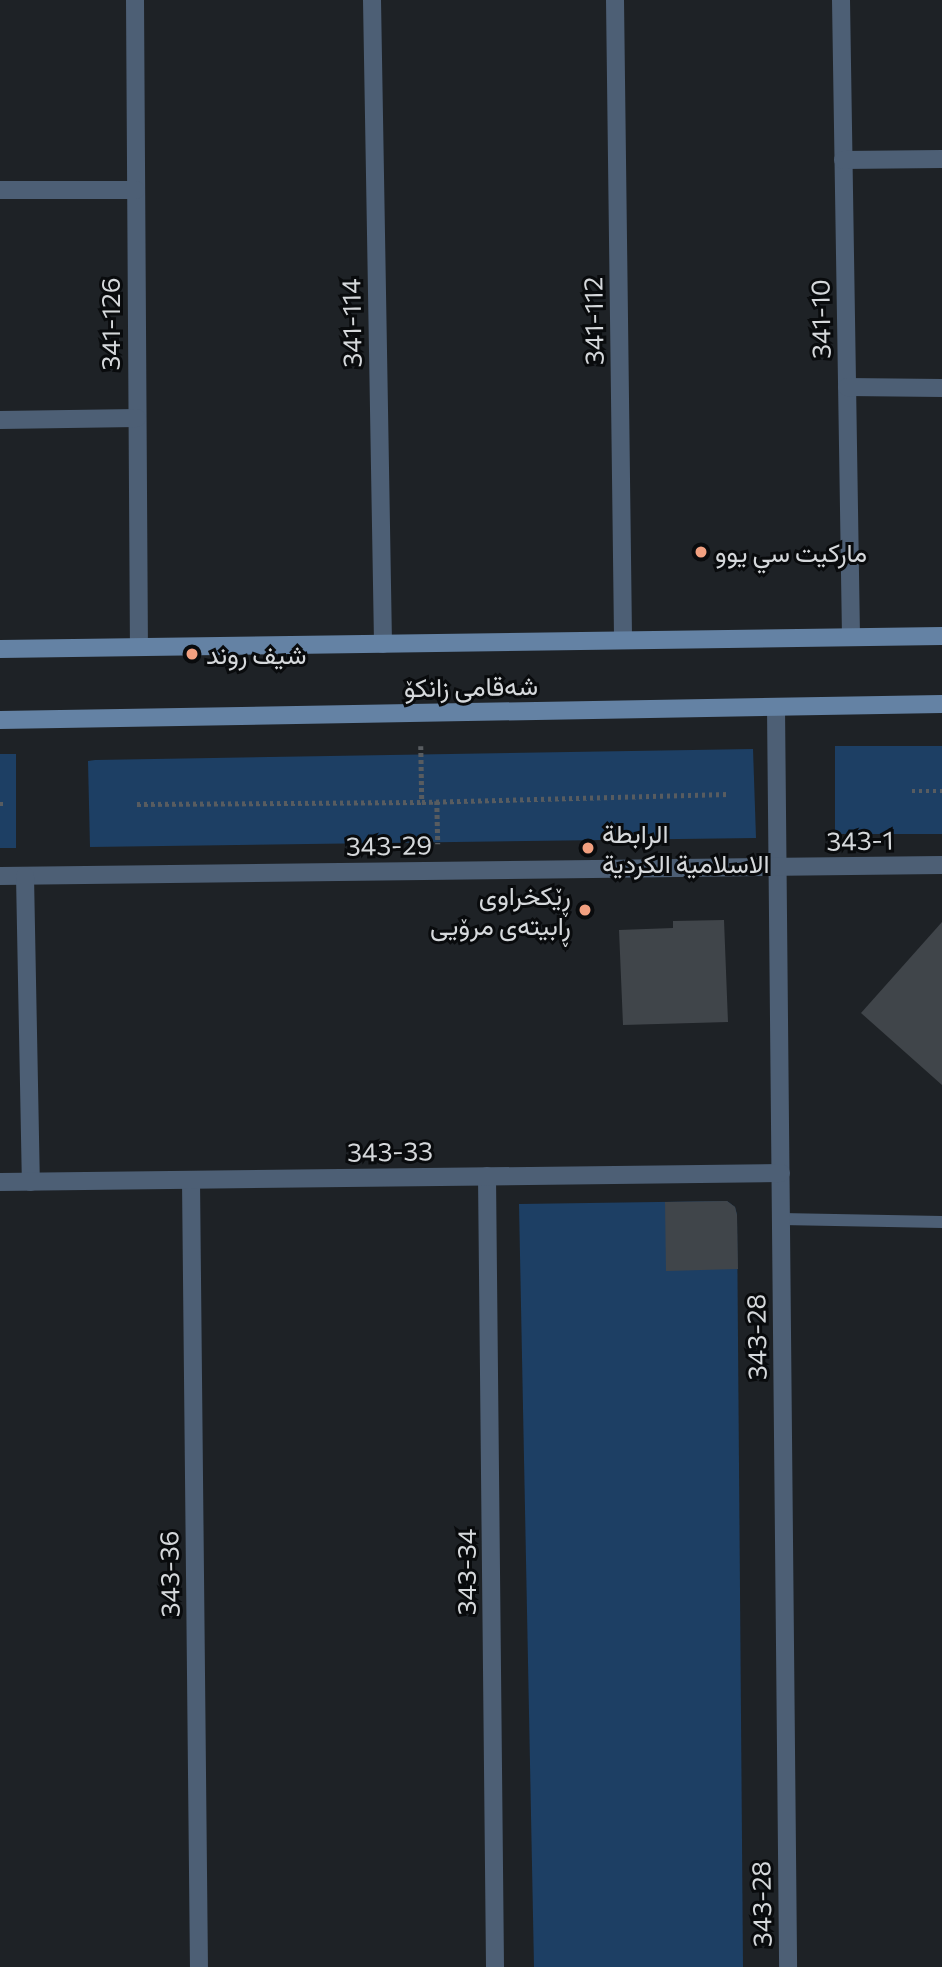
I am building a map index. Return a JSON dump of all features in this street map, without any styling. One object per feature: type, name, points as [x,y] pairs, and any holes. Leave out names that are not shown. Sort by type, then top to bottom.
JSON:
[{"type":"main road","name":"شەقامی زانکۆ","points":[[0,649],[942,636]]},
{"type":"main road","name":"شەقامی زانکۆ","points":[[0,720],[942,704]]},
{"type":"street","name":"341-126","points":[[135,0],[139,647]]},
{"type":"street","name":"341-114","points":[[372,0],[383,644]]},
{"type":"street","name":"341-112","points":[[615,0],[623,640]]},
{"type":"street","name":"341-10","points":[[841,0],[851,637]]},
{"type":"street","points":[[843,160],[942,159]]},
{"type":"street","points":[[0,190],[136,190]]},
{"type":"street","points":[[847,387],[942,388]]},
{"type":"street","points":[[0,420],[137,418]]},
{"type":"street","name":"343-28","points":[[776,707],[788,1967]]},
{"type":"street","name":"343-1","points":[[778,867],[942,865]]},
{"type":"street","name":"343-29","points":[[0,876],[778,867]]},
{"type":"street","points":[[25,876],[31,1182]]},
{"type":"street","name":"343-33","points":[[0,1182],[781,1173]]},
{"type":"street","name":"343-34","points":[[487,1176],[495,1967]]},
{"type":"street","name":"343-36","points":[[191,1180],[199,1967]]},
{"type":"lane","points":[[781,1219],[942,1222]]},
{"type":"path","points":[[421,746],[422,802]]},
{"type":"path","points":[[912,791],[942,791]]},
{"type":"path","points":[[137,804],[437,802],[728,794]]},
{"type":"path","points":[[437,802],[438,844]]},
{"type":"shaded area","points":[[835,746],[942,746],[942,834],[835,834]]},
{"type":"shaded area","points":[[753,749],[756,838],[90,847],[88,761]]},
{"type":"shaded area","points":[[0,754],[16,754],[16,848],[0,848]]},
{"type":"shaded area","points":[[727,1201],[735,1207],[737,1215],[743,1967],[534,1967],[519,1204]]},
{"type":"building","points":[[724,920],[728,1022],[623,1025],[619,930],[673,928],[673,921]]},
{"type":"building","points":[[942,922],[942,1085],[861,1013]]},
{"type":"building","points":[[727,1201],[735,1207],[737,1215],[738,1269],[666,1271],[665,1202]]},
{"type":"place","name":"ماركيت سي يوو","points":[[701,552]]},
{"type":"place","name":"شیف روند","points":[[192,654]]},
{"type":"place","name":"الرابطة الاسلامية الكردية","points":[[588,848]]},
{"type":"place","name":"ڕێکخراوی ڕابیتەی مرۆیی","points":[[585,910]]}]
